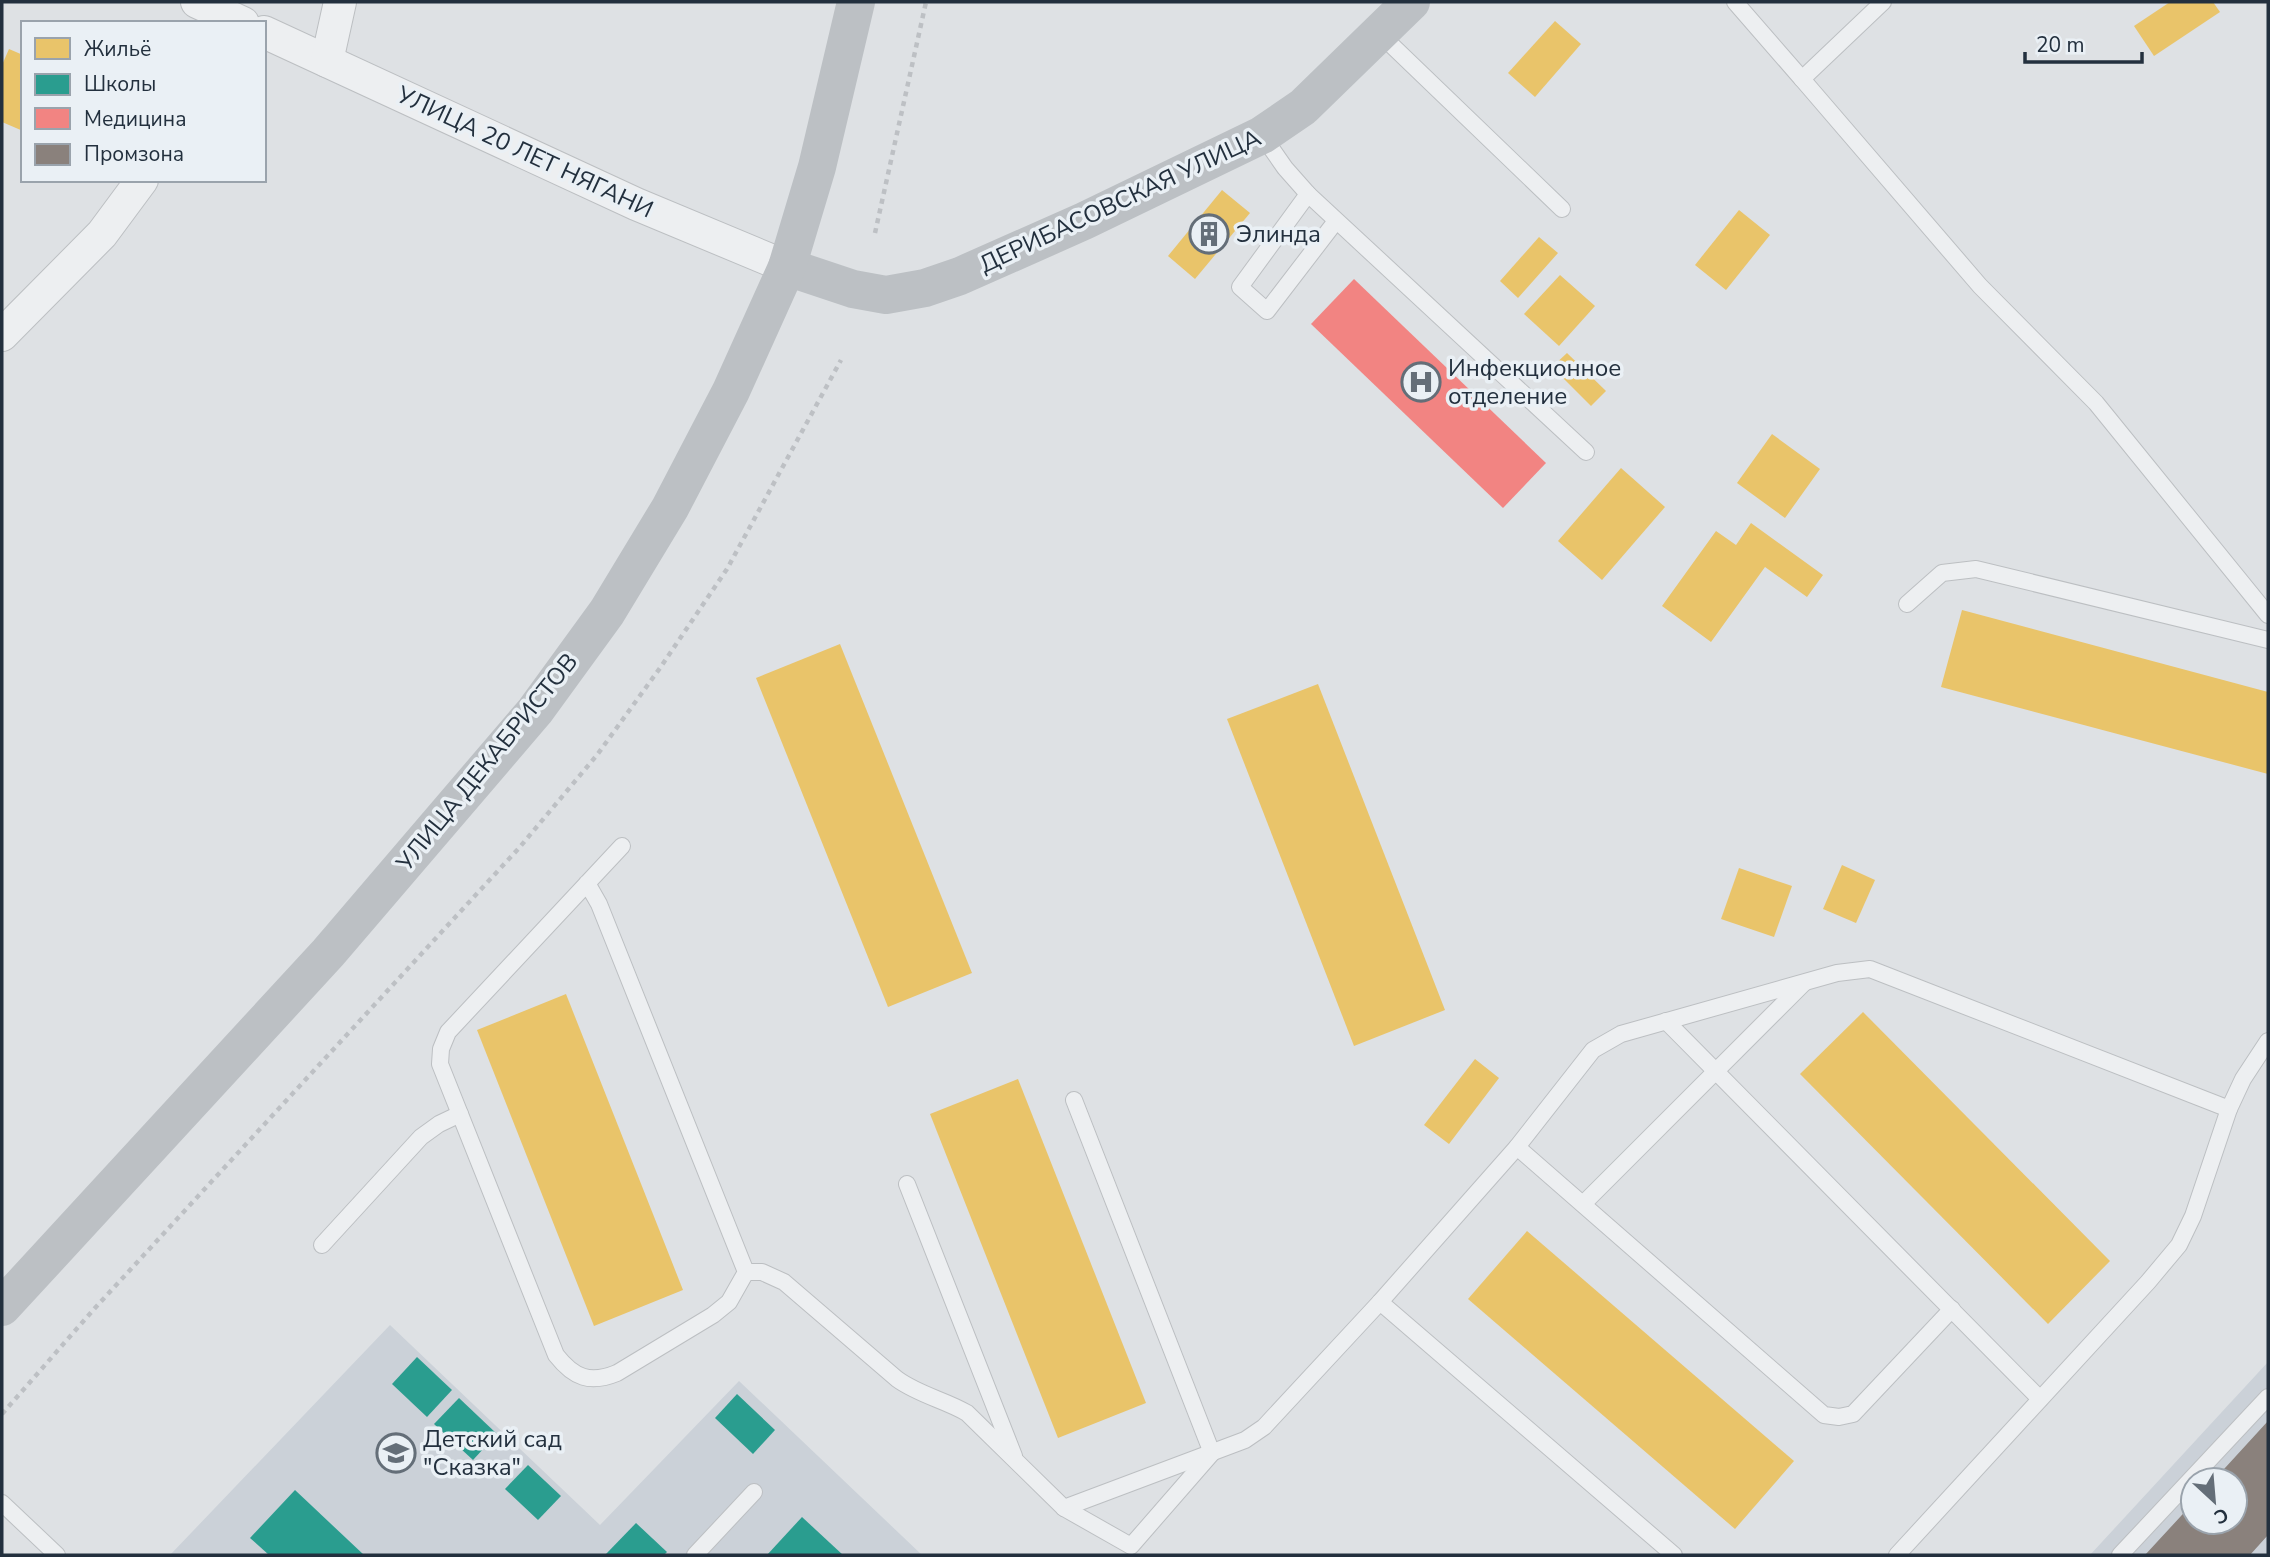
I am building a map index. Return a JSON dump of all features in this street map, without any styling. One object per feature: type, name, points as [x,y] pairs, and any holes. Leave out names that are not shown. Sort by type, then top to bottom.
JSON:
[{"type":"main road","name":"УЛИЦА ДЕКАБРИСТОВ","points":[[2,1307],[328,953],[535,711],[607,612],[670,508],[731,391],[787,267],[817,167],[856,2]]},
{"type":"main road","name":"ДЕРИБАСОВСКАЯ УЛИЦА","points":[[787,267],[853,289],[886,295],[925,288],[960,276],[1084,221],[1262,135],[1303,107],[1411,2]]},
{"type":"street","points":[[327,61],[340,2]]},
{"type":"street","name":"УЛИЦА 20 ЛЕТ НЯГАНИ","points":[[266,34],[636,204],[787,267]]},
{"type":"street","points":[[2,335],[102,234],[141,182]]},
{"type":"lane","points":[[1735,2],[1980,286],[2096,403],[2268,615]]},
{"type":"lane","points":[[1802,79],[1883,2]]},
{"type":"lane","points":[[1379,33],[1562,209]]},
{"type":"lane","points":[[1262,135],[1285,168],[1308,194],[1586,452]]},
{"type":"lane","points":[[1308,194],[1240,287],[1267,311],[1336,221]]},
{"type":"lane","points":[[1907,604],[1942,573],[1976,569],[2268,640]]},
{"type":"lane","points":[[622,845],[448,1032],[441,1049],[440,1064],[556,1355],[567,1369],[584,1378],[602,1379],[617,1373],[713,1315],[729,1302],[746,1272]]},
{"type":"lane","points":[[587,883],[598,904],[746,1272]]},
{"type":"lane","points":[[1064,1508],[1245,1440],[1264,1427],[1380,1302],[1517,1147],[1593,1050],[1621,1034],[1806,981],[1837,973],[1870,969],[2229,1109]]},
{"type":"lane","points":[[1583,1204],[1806,981]]},
{"type":"lane","points":[[1666,1021],[2040,1399]]},
{"type":"lane","points":[[1897,1555],[2179,1245],[2193,1216],[2229,1109],[2243,1079],[2268,1041]]},
{"type":"lane","points":[[1074,1100],[1212,1453]]},
{"type":"lane","points":[[321,1245],[421,1136],[460,1114]]},
{"type":"lane","points":[[1517,1147],[1824,1415],[1839,1418],[1853,1414],[1952,1309]]},
{"type":"lane","points":[[908,1184],[1016,1461]]},
{"type":"lane","points":[[746,1272],[762,1272],[784,1282],[897,1379],[914,1391],[967,1413],[1064,1508],[1131,1546],[1212,1453]]},
{"type":"lane","points":[[1380,1302],[1674,1555]]},
{"type":"lane","points":[[2120,1555],[2268,1397]]},
{"type":"lane","points":[[695,1555],[754,1492]]},
{"type":"lane","points":[[2,1503],[57,1555]]},
{"type":"path","points":[[875,233],[926,2]]},
{"type":"path","points":[[2,1414],[95,1308],[519,848],[597,755],[727,569],[841,360]]},
{"type":"shaded area","name":"Детский сад \"Сказка\"","points":[[390,1325],[600,1525],[739,1381],[922,1555],[170,1555]]},
{"type":"shaded area","points":[[2268,1362],[2268,1555],[2090,1555]]},
{"type":"building: Жильё","points":[[2170,2],[2213,2],[2220,12],[2154,56],[2134,26]]},
{"type":"building: Жильё","points":[[1555,21],[1581,44],[1535,97],[1508,73]]},
{"type":"building: Жильё","points":[[9,49],[21,54],[21,130],[2,122],[2,65]]},
{"type":"building: Жильё","name":"Элинда","points":[[1222,190],[1250,213],[1195,279],[1168,256]]},
{"type":"building: Жильё","points":[[1739,210],[1770,235],[1726,290],[1695,265]]},
{"type":"building: Жильё","points":[[1539,237],[1558,253],[1518,298],[1500,281]]},
{"type":"building: Жильё","points":[[1560,275],[1595,306],[1559,346],[1524,314]]},
{"type":"building: Жильё","points":[[1567,353],[1606,391],[1591,406],[1552,367]]},
{"type":"building: Жильё","points":[[1772,434],[1820,469],[1785,518],[1737,483]]},
{"type":"building: Жильё","points":[[1621,468],[1665,507],[1602,580],[1558,541]]},
{"type":"building: Жильё","points":[[1751,523],[1823,575],[1807,597],[1765,567],[1711,642],[1662,606],[1716,531],[1736,545]]},
{"type":"building: Жильё","points":[[1962,610],[2268,692],[2268,774],[1941,687]]},
{"type":"building: Жильё","points":[[840,644],[972,973],[888,1007],[756,678]]},
{"type":"building: Жильё","points":[[1318,684],[1445,1010],[1354,1046],[1227,719]]},
{"type":"building: Жильё","points":[[1842,865],[1875,880],[1856,923],[1823,909]]},
{"type":"building: Жильё","points":[[1739,868],[1792,886],[1774,937],[1721,919]]},
{"type":"building: Жильё","points":[[566,994],[683,1290],[594,1326],[477,1030]]},
{"type":"building: Жильё","points":[[1863,1012],[2110,1261],[2048,1324],[1800,1074]]},
{"type":"building: Жильё","points":[[1475,1059],[1499,1078],[1449,1144],[1424,1125]]},
{"type":"building: Жильё","points":[[1018,1079],[1146,1403],[1058,1438],[930,1114]]},
{"type":"building: Жильё","points":[[1527,1231],[1794,1461],[1735,1529],[1468,1299]]},
{"type":"building: Школы","points":[[417,1357],[452,1390],[427,1417],[392,1384]]},
{"type":"building: Школы","points":[[737,1394],[775,1430],[753,1454],[715,1418]]},
{"type":"building: Школы","points":[[459,1398],[497,1434],[473,1460],[434,1424]]},
{"type":"building: Школы","points":[[528,1465],[561,1496],[538,1520],[505,1489]]},
{"type":"building: Школы","points":[[295,1490],[364,1555],[269,1555],[250,1538]]},
{"type":"building: Школы","points":[[802,1517],[843,1555],[767,1555]]},
{"type":"building: Школы","points":[[636,1523],[667,1552],[664,1555],[605,1555]]},
{"type":"building: Медицина","points":[[1354,279],[1546,463],[1503,508],[1311,324]]},
{"type":"building: Промзона","points":[[2268,1421],[2268,1535],[2250,1555],[2145,1555],[2179,1518],[2179,1536],[2249,1536],[2249,1466],[2227,1466]]},
{"type":"place","name":"Элинда","points":[[1209,234]]},
{"type":"place","name":"Инфекционное отделение","points":[[1421,382]]},
{"type":"place","name":"Детский сад \"Сказка\"","points":[[396,1453]]}]
